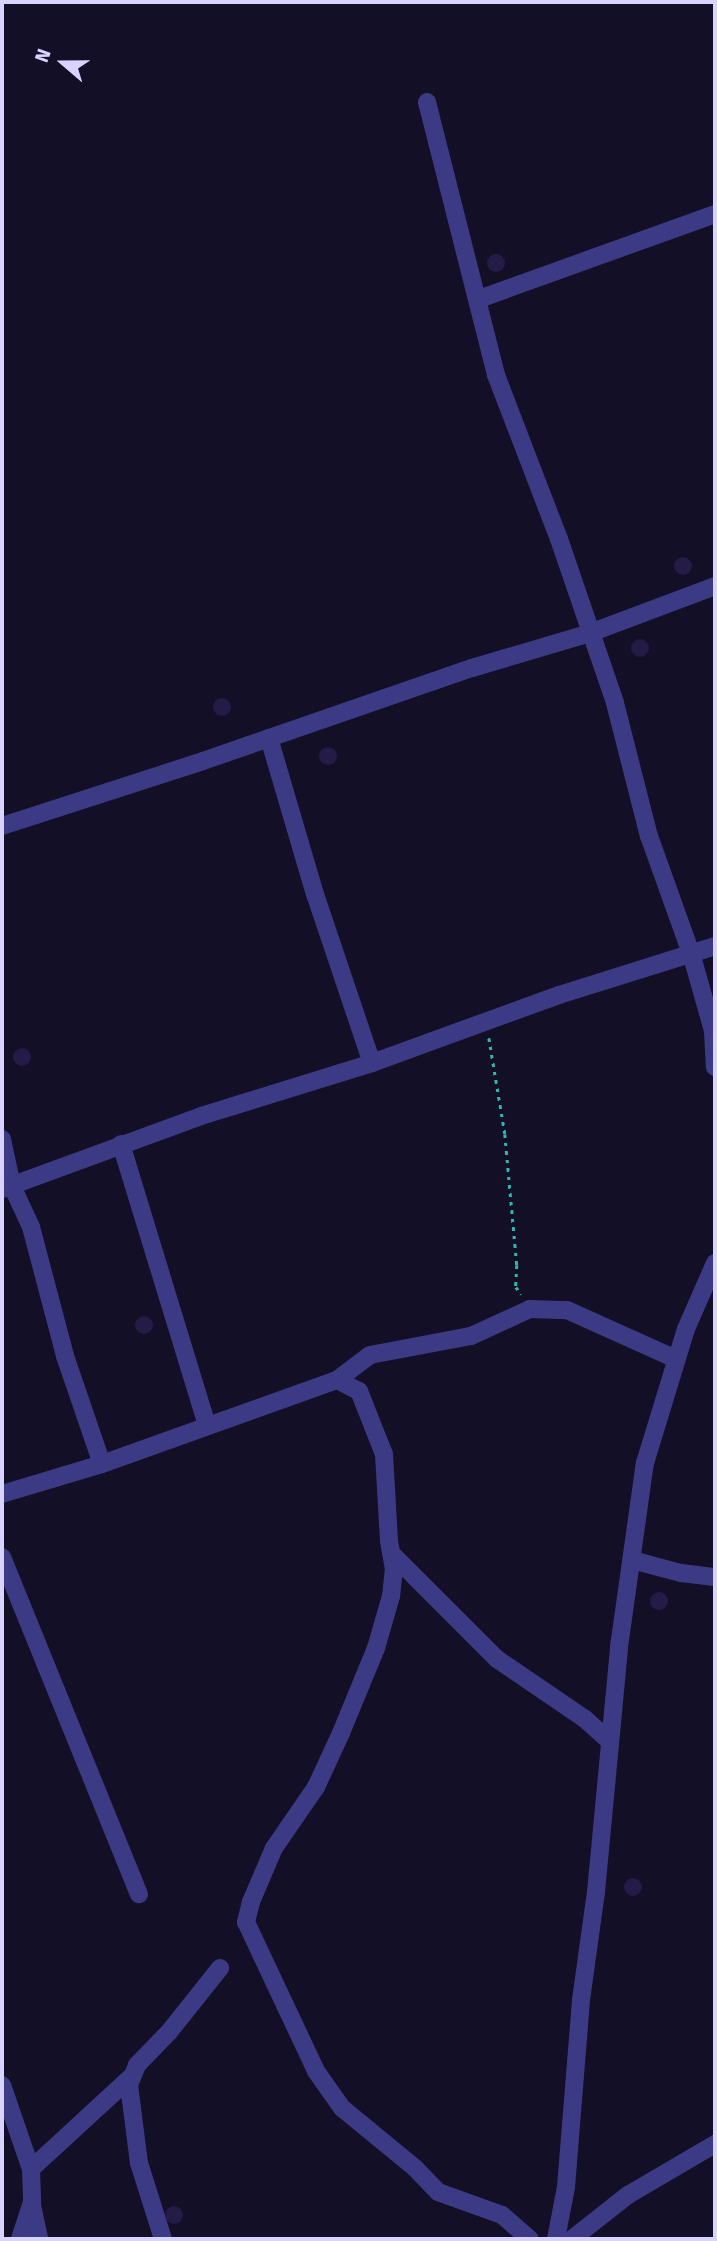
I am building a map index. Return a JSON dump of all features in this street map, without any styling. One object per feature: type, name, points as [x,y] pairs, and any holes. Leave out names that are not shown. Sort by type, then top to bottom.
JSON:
[{"type":"street","points":[[427,102],[479,299],[496,375],[559,539],[615,703],[649,836],[691,953],[713,1031],[715,1066]]},
{"type":"street","points":[[479,299],[715,214]]},
{"type":"street","points":[[2,826],[472,668],[590,633],[715,586]]},
{"type":"street","points":[[269,738],[315,894],[372,1063]]},
{"type":"street","points":[[7,1187],[121,1144],[372,1063],[486,1021],[715,946]]},
{"type":"street","points":[[2,1139],[7,1187],[32,1227],[65,1356],[102,1464]]},
{"type":"street","points":[[121,1144],[207,1424]]},
{"type":"street","points":[[556,2239],[566,2187],[580,2000],[596,1892],[608,1740],[650,1438],[676,1359],[715,1263]]},
{"type":"street","points":[[2,1494],[102,1464],[207,1424],[337,1380],[370,1355],[471,1336],[530,1309],[567,1310],[676,1359]]},
{"type":"street","points":[[337,1380],[359,1391],[384,1454],[394,1568],[391,1596],[376,1648],[316,1787],[274,1849],[251,1902],[246,1922],[316,2071],[342,2108],[415,2168],[438,2192],[502,2215],[530,2239]]},
{"type":"street","points":[[391,1553],[497,1658],[585,1719],[608,1740]]},
{"type":"street","points":[[2,1557],[139,1894]]},
{"type":"street","points":[[632,1560],[681,1573],[715,1577]]},
{"type":"street","points":[[163,2239],[139,2163],[129,2085],[137,2065],[169,2032],[220,1968]]},
{"type":"street","points":[[30,2169],[131,2077]]},
{"type":"street","points":[[2,2085],[30,2169],[32,2202],[39,2239]]},
{"type":"street","points":[[572,2239],[628,2195],[715,2144]]},
{"type":"street","points":[[20,2239],[32,2202]]},
{"type":"path","points":[[486,1021],[505,1134],[517,1265],[516,1287],[530,1309]]},
{"type":"building","points":[[492,254],[500,254],[505,263],[503,270],[492,272],[487,267],[487,259]]},
{"type":"building","points":[[679,557],[687,557],[692,566],[690,573],[679,575],[674,570],[674,562]]},
{"type":"building","points":[[636,639],[644,639],[649,648],[647,655],[636,657],[631,652],[631,644]]},
{"type":"building","points":[[218,698],[226,698],[231,707],[229,714],[218,716],[213,711],[213,703]]},
{"type":"building","points":[[324,747],[332,747],[337,756],[335,763],[324,765],[319,760],[319,752]]},
{"type":"building","points":[[18,1048],[26,1048],[31,1057],[29,1064],[18,1066],[13,1061],[13,1053]]},
{"type":"building","points":[[140,1316],[148,1316],[153,1325],[151,1332],[140,1334],[135,1329],[135,1321]]},
{"type":"building","points":[[655,1592],[663,1592],[668,1601],[666,1608],[655,1610],[650,1605],[650,1597]]},
{"type":"building","points":[[629,1878],[637,1878],[642,1887],[640,1894],[629,1896],[624,1891],[624,1883]]},
{"type":"building","points":[[174,2206],[180,2209],[183,2215],[180,2221],[174,2224],[168,2221],[165,2215],[168,2209]]}]
